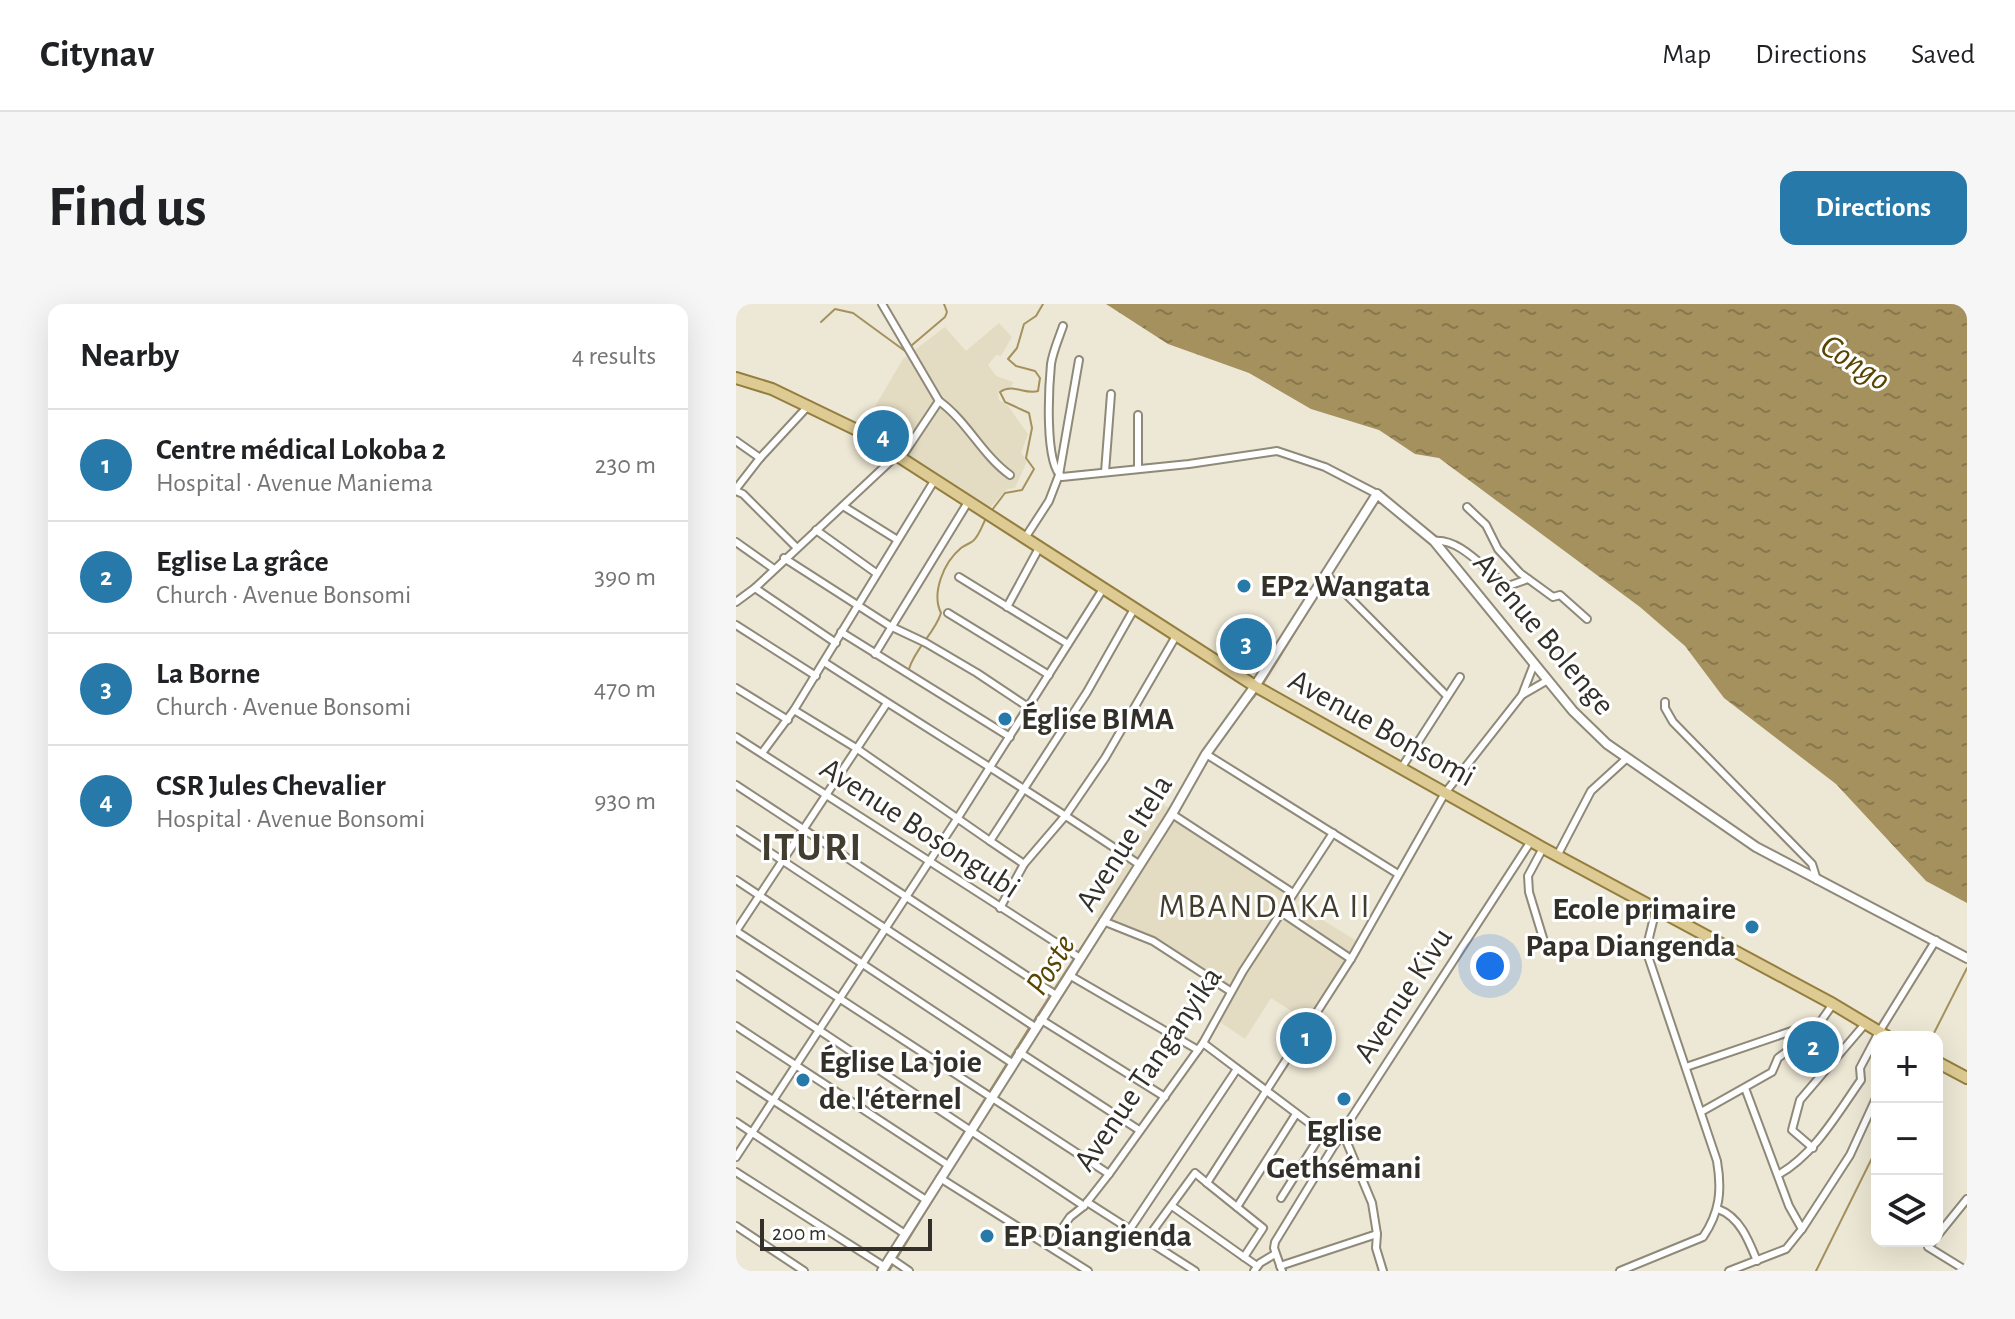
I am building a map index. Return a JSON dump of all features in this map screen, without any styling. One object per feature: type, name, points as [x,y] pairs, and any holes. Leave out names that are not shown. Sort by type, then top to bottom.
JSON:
[{"type":"main road","name":"Avenue Bonsomi","points":[[736,378],[772,389],[859,431],[1255,686],[1557,856],[1878,1031]]},
{"type":"main road","points":[[1943,1065],[1967,1078]]},
{"type":"street","points":[[882,304],[939,401],[953,411],[1010,475]]},
{"type":"street","points":[[1059,475],[1054,467],[1048,412],[1051,364],[1063,326]]},
{"type":"street","points":[[1025,539],[1049,501],[1059,475],[1079,360]]},
{"type":"street","points":[[1105,472],[1111,394]]},
{"type":"street","points":[[736,602],[898,457],[939,401]]},
{"type":"street","points":[[796,547],[736,490],[760,458],[809,405]]},
{"type":"street","points":[[1138,415],[1138,468]]},
{"type":"street","points":[[736,441],[760,458]]},
{"type":"street","name":"Avenue Bolenge","points":[[1059,475],[1277,451],[1325,467],[1377,494],[1434,541],[1589,728],[1626,759],[1756,847],[1966,957]]},
{"type":"street","points":[[762,753],[816,676],[896,539],[934,481]]},
{"type":"street","name":"Avenue Itela","points":[[885,1265],[1140,865],[1206,754],[1255,686],[1377,494]]},
{"type":"street","points":[[875,654],[968,502]]},
{"type":"street","points":[[843,506],[896,539]]},
{"type":"street","points":[[1467,507],[1486,525],[1498,549],[1528,579],[1553,597],[1560,595],[1587,619]]},
{"type":"street","points":[[816,530],[876,573]]},
{"type":"street","points":[[1434,541],[1446,540],[1462,548],[1508,586],[1528,579]]},
{"type":"street","points":[[736,542],[774,569]]},
{"type":"street","points":[[1007,607],[1039,548]]},
{"type":"street","points":[[784,558],[890,626],[926,643],[1028,707]]},
{"type":"street","points":[[1326,574],[1447,696]]},
{"type":"street","points":[[959,577],[1068,644]]},
{"type":"street","points":[[755,588],[836,643]]},
{"type":"street","points":[[736,1157],[990,769],[1103,589]]},
{"type":"street","points":[[736,590],[744,595]]},
{"type":"street","points":[[990,841],[1087,692],[1134,609]]},
{"type":"street","points":[[948,613],[1049,675]]},
{"type":"street","points":[[736,625],[816,676]]},
{"type":"street","points":[[841,632],[1010,737]]},
{"type":"street","points":[[1000,908],[1024,864],[1066,815],[1105,758],[1176,636]]},
{"type":"street","points":[[824,662],[1140,865]]},
{"type":"street","points":[[1207,1183],[1351,959],[1445,793],[1522,695],[1534,664]]},
{"type":"street","points":[[1402,767],[1460,677]]},
{"type":"street","points":[[1522,695],[1548,680]]},
{"type":"street","points":[[736,688],[788,720]]},
{"type":"street","points":[[1665,702],[1673,722],[1812,864],[1817,880]]},
{"type":"street","points":[[887,703],[736,931],[1109,1174]]},
{"type":"street","points":[[794,710],[856,748],[1024,864]]},
{"type":"street","name":"Avenue Bosongubi","points":[[736,737],[1080,958]]},
{"type":"street","points":[[1206,754],[1398,874]]},
{"type":"street","points":[[1557,856],[1591,791],[1626,759]]},
{"type":"street","points":[[736,785],[1056,995]]},
{"type":"street","points":[[1172,814],[1293,893]]},
{"type":"street","points":[[736,830],[885,929],[1037,1023],[1165,1097]]},
{"type":"street","name":"Avenue Tanganyika","points":[[1050,1246],[1070,1217],[1086,1204],[1109,1174],[1203,1043],[1230,991],[1333,833]]},
{"type":"street","name":"Avenue Kivu","points":[[1275,1254],[1275,1242],[1336,1143],[1531,841]]},
{"type":"street","points":[[1543,848],[1528,876],[1529,892],[1543,938]]},
{"type":"street","points":[[736,880],[1012,1063]]},
{"type":"street","points":[[1620,1271],[1703,1237],[1718,1209],[1720,1179],[1701,1112],[1646,950],[1656,909]]},
{"type":"street","points":[[1281,912],[1351,959]]},
{"type":"street","points":[[1103,921],[1153,941],[1230,991]]},
{"type":"street","points":[[1886,1031],[1936,940]]},
{"type":"street","points":[[736,975],[969,1131],[1195,1271]]},
{"type":"street","points":[[1069,975],[1198,1050]]},
{"type":"street","points":[[1686,1067],[1821,1021],[1833,1004]]},
{"type":"street","points":[[1813,1148],[1792,1130],[1800,1100],[1865,1024]]},
{"type":"street","points":[[736,1026],[948,1165]]},
{"type":"street","points":[[1701,1112],[1772,1072],[1778,1058],[1793,1047],[1794,1032]]},
{"type":"street","points":[[1203,1043],[1336,1143]]},
{"type":"street","points":[[1019,1052],[1139,1130]]},
{"type":"street","points":[[1778,1175],[1795,1165],[1813,1148],[1861,1080],[1860,1068],[1871,1052]]},
{"type":"street","points":[[1130,1229],[1237,1069]]},
{"type":"street","points":[[736,1076],[926,1200]]},
{"type":"street","points":[[1745,1088],[1802,1229]]},
{"type":"street","points":[[1729,1271],[1786,1249],[1850,1155],[1874,1103]]},
{"type":"street","points":[[1237,1207],[1296,1114]]},
{"type":"street","points":[[736,1122],[905,1234]]},
{"type":"street","points":[[1281,1198],[1322,1133]]},
{"type":"street","points":[[1343,1133],[1372,1203],[1376,1248],[1383,1271]]},
{"type":"street","points":[[736,1172],[885,1265],[909,1271]]},
{"type":"street","points":[[1146,1240],[1195,1173],[1263,1228],[1244,1257]]},
{"type":"street","points":[[940,1178],[1088,1271]]},
{"type":"street","points":[[1943,1229],[1967,1199]]},
{"type":"street","points":[[1172,1206],[1255,1268],[1275,1254],[1281,1269],[1377,1234]]},
{"type":"street","points":[[1718,1209],[1733,1218],[1757,1261]]},
{"type":"street","points":[[736,1226],[804,1271]]},
{"type":"street","points":[[1928,1247],[1967,1271]]},
{"type":"shaded area","points":[[999,323],[1012,337],[1001,356],[996,355],[988,365],[996,376],[1013,382],[1012,386],[998,393],[999,400],[1008,406],[1028,434],[1021,453],[1027,461],[1015,488],[1007,489],[988,510],[861,430],[903,359],[945,327],[966,351]]},
{"type":"shaded area","points":[[1160,802],[1301,897],[1297,904],[1365,946],[1312,1024],[1271,998],[1245,1039],[1214,1018],[1227,991],[1152,942],[1096,917]]},
{"type":"water","name":"Congo","points":[[1106,304],[1967,304],[1967,903],[1926,881],[1836,784],[1724,698],[1685,646],[1640,607],[1439,458],[1415,454],[1379,430],[1311,409],[1249,373],[1168,344]]},
{"type":"waterway","points":[[821,322],[835,309],[853,313],[905,351],[945,317],[944,304]]},
{"type":"waterway","points":[[992,510],[1005,493],[1022,490],[1034,469],[1026,458],[1032,428],[1029,413],[1005,402],[1000,392],[1010,389],[1038,391],[1040,378],[1035,371],[1016,366],[1008,359],[1017,348],[1024,324],[1036,316],[1043,304]]},
{"type":"waterway","name":"Poste","points":[[1354,538],[1377,502]]},
{"type":"waterway","points":[[909,669],[941,613],[938,587],[949,561],[975,539],[986,518]]},
{"type":"waterway","name":"Poste","points":[[1263,684],[1329,577]]},
{"type":"waterway","points":[[1175,629],[1190,638]]},
{"type":"waterway","points":[[1273,691],[1418,772]]},
{"type":"waterway","name":"Poste","points":[[1241,712],[1258,692]]},
{"type":"waterway","points":[[1156,831],[1188,778]]},
{"type":"waterway","points":[[1033,1022],[1112,900]]},
{"type":"waterway","name":"Poste","points":[[1075,976],[1112,916]]},
{"type":"waterway","points":[[1935,1031],[1967,968]]},
{"type":"waterway","name":"Poste","points":[[1049,1016],[1072,981]]},
{"type":"waterway","points":[[1816,1001],[1839,1013]]},
{"type":"waterway","points":[[925,1195],[1029,1028]]},
{"type":"waterway","points":[[1816,1271],[1871,1160]]},
{"type":"waterway","name":"Poste","points":[[889,1271],[943,1183]]},
{"type":"waterway","points":[[912,1216],[921,1201]]},
{"type":"waterway","points":[[882,1263],[894,1245]]},
{"type":"place","name":"CSR Jules Chevalier","points":[[883,436]]},
{"type":"place","name":"EP2 Wangata","points":[[1244,586]]},
{"type":"place","name":"La Borne","points":[[1246,644]]},
{"type":"place","name":"Église BIMA","points":[[1005,719]]},
{"type":"place","name":"Ecole primaire Papa Diangenda","points":[[1752,927]]},
{"type":"place","name":"Centre médical Lokoba 2","points":[[1306,1038]]},
{"type":"place","name":"Eglise La grâce","points":[[1813,1047]]},
{"type":"place","name":"Église La joie de l'éternel","points":[[803,1080]]},
{"type":"place","name":"Eglise Gethsémani","points":[[1344,1099]]},
{"type":"place","name":"EP Diangienda","points":[[987,1236]]},
{"type":"district","name":"ITURI","points":[[812,848]]},
{"type":"district","name":"MBANDAKA II","points":[[1265,907]]}]
